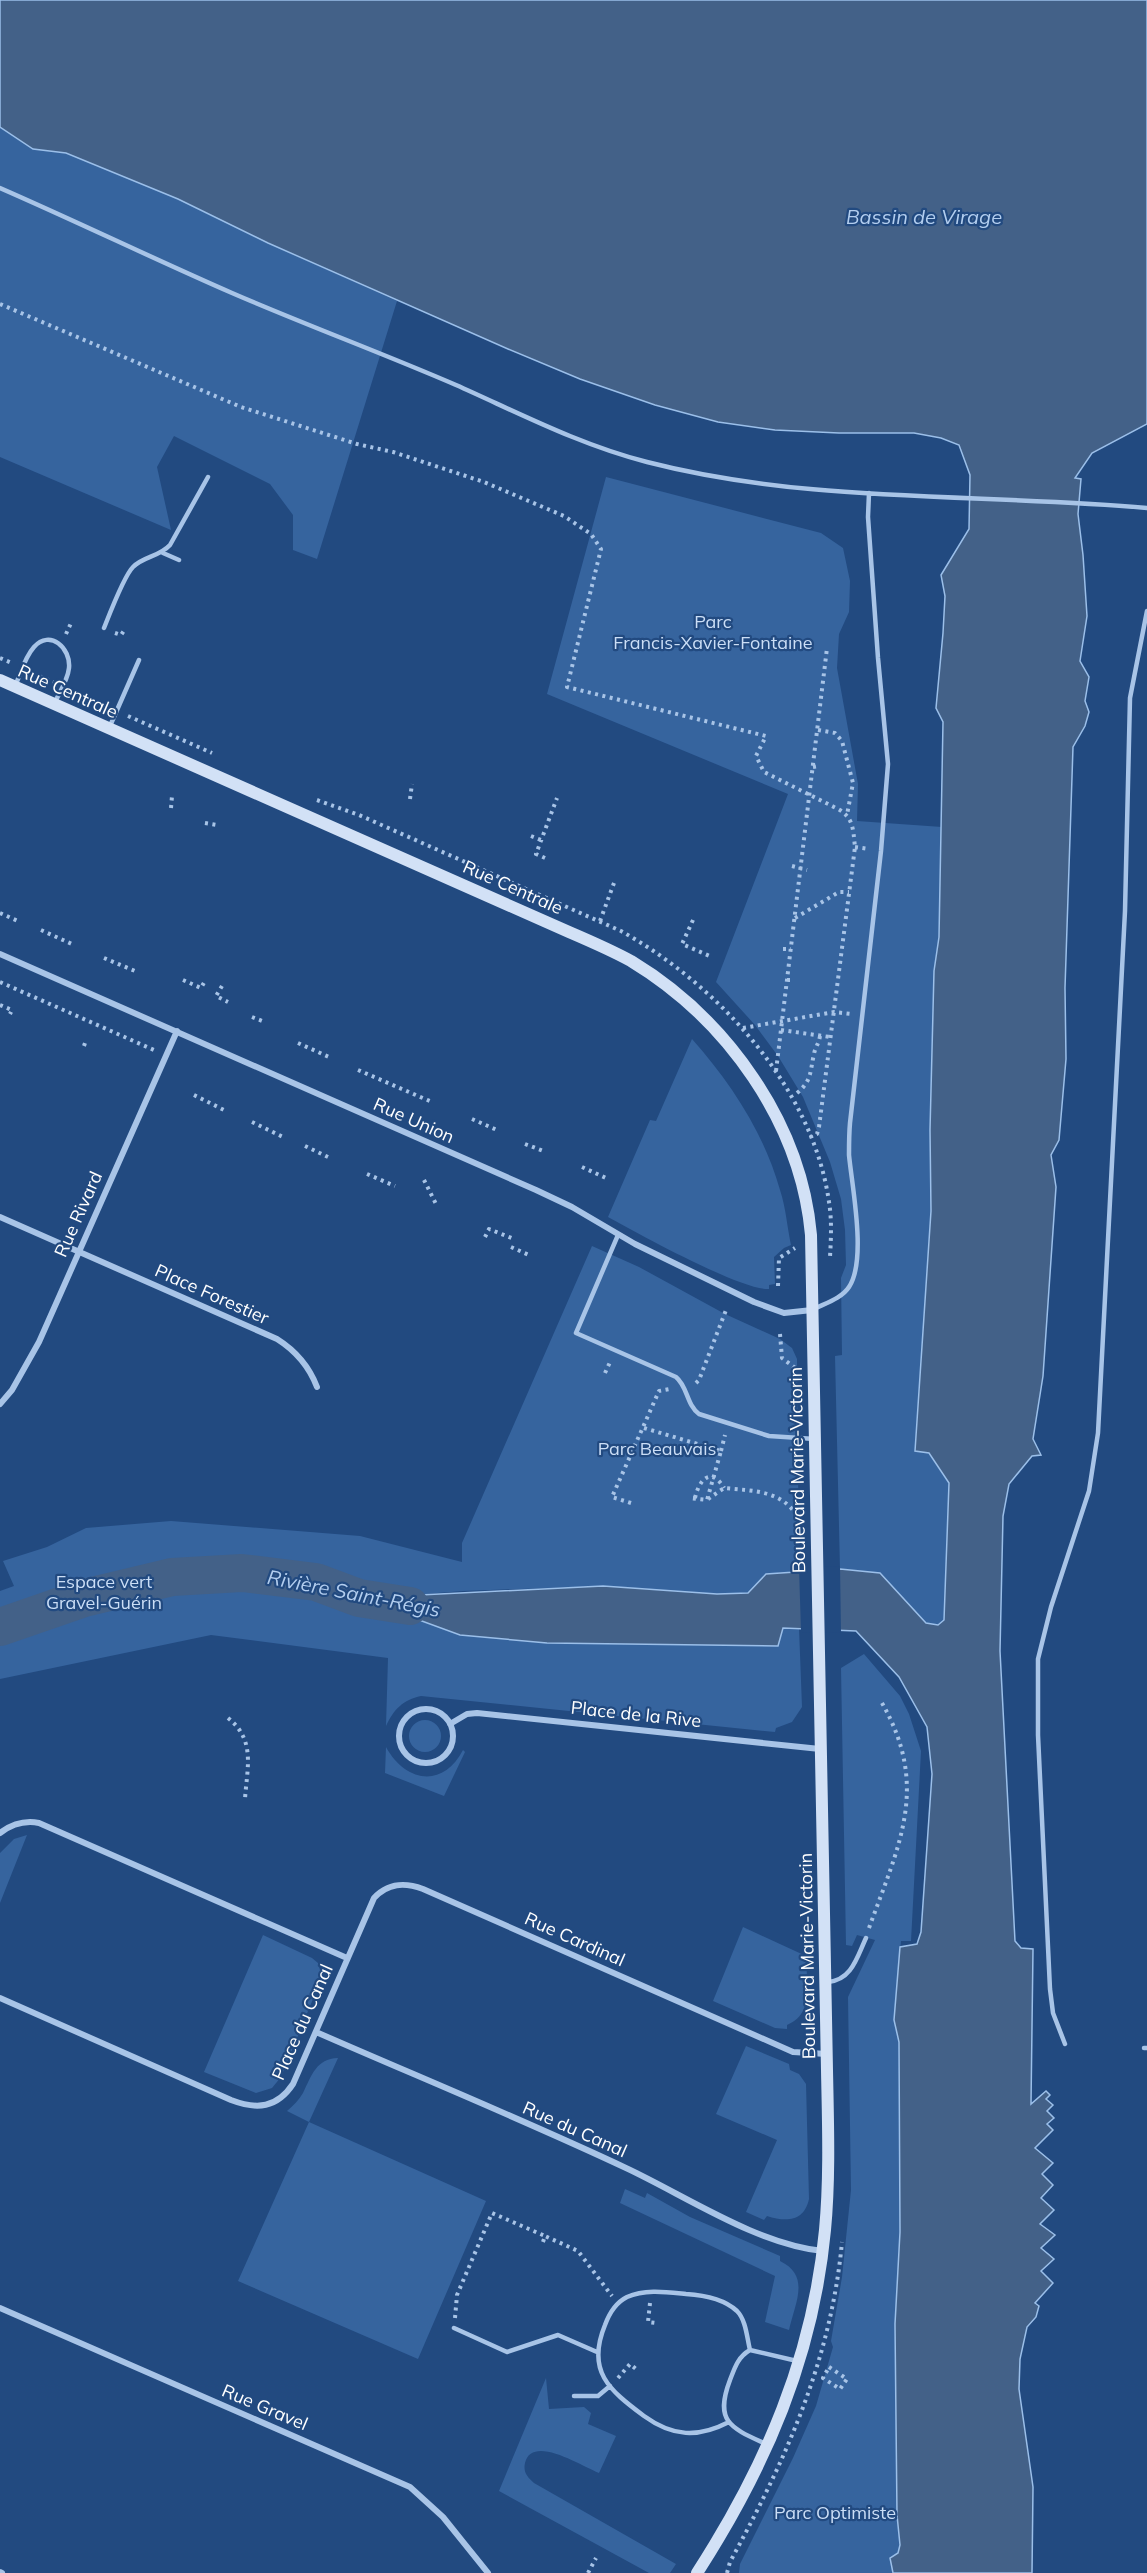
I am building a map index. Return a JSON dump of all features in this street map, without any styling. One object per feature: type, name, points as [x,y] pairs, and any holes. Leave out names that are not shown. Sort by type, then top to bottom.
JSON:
[{"type":"street","name":"Rue Centrale","points":[[0,680],[608,950],[644,970],[685,1001],[715,1030],[743,1064],[769,1104],[789,1146],[805,1194],[809,1215],[812,1310]]},
{"type":"street","name":"Rue Union","points":[[0,954],[547,1195],[618,1235],[754,1302],[784,1313],[812,1310]]},
{"type":"street","name":"Rue Rivard","points":[[0,1404],[17,1383],[39,1342],[177,1031]]},
{"type":"street","name":"Place Forestier","points":[[0,1217],[277,1339],[300,1357],[313,1376],[317,1387]]},
{"type":"street","name":"Boulevard Marie-Victorin","points":[[697,2573],[739,2503],[768,2445],[786,2402],[800,2362],[813,2309],[823,2251],[828,2180],[827,2055],[812,1310]]},
{"type":"street","points":[[420,1709],[438,1711],[450,1724],[453,1742],[449,1750],[436,1762],[427,1764],[410,1758],[399,1744],[400,1726],[405,1718],[420,1709]]},
{"type":"street","name":"Place de la Rive","points":[[450,1724],[466,1714],[477,1713],[821,1749]]},
{"type":"street","name":"Place du Canal","points":[[0,1833],[14,1824],[23,1822],[30,1821],[47,1826],[347,1958],[316,2032],[286,2093],[278,2101],[258,2107],[231,2100],[0,1998]]},
{"type":"street","name":"Rue Cardinal","points":[[347,1958],[374,1898],[389,1886],[411,1885],[793,2052],[827,2055]]},
{"type":"street","name":"Rue du Canal","points":[[316,2032],[603,2157],[733,2221],[792,2246],[823,2251]]},
{"type":"street","name":"Rue Gravel","points":[[0,2308],[410,2487],[443,2517],[488,2573]]},
{"type":"lane","points":[[0,188],[231,293],[455,385],[541,425],[590,445],[648,463],[785,488],[1079,502],[1147,508]]},
{"type":"lane","points":[[104,628],[131,568],[140,561],[163,553],[178,533],[208,477]]},
{"type":"lane","points":[[812,1310],[847,1290],[853,1278],[857,1252],[856,1213],[849,1154],[850,1123],[881,851],[888,764],[868,517],[869,493]]},
{"type":"lane","points":[[163,553],[179,560]]},
{"type":"lane","points":[[1065,2044],[1053,2013],[1050,1989],[1038,1735],[1038,1659],[1050,1607],[1089,1491],[1098,1433],[1125,911],[1130,698],[1147,610]]},
{"type":"lane","points":[[15,687],[32,649],[39,642],[52,640],[61,644],[68,655],[69,672],[54,705]]},
{"type":"lane","points":[[109,729],[139,660]]},
{"type":"lane","points":[[618,1235],[576,1333],[676,1377],[684,1386],[693,1409],[699,1414],[769,1436],[815,1439]]},
{"type":"lane","points":[[825,1982],[845,1977],[866,1938]]},
{"type":"lane","points":[[729,2422],[712,2431],[693,2434],[682,2433],[648,2419],[621,2399],[610,2386],[598,2366],[597,2352],[609,2314],[617,2303],[627,2297],[653,2291],[701,2295],[721,2301],[737,2312],[743,2322],[750,2350]]},
{"type":"lane","points":[[454,2328],[507,2352],[558,2335],[597,2352]]},
{"type":"lane","points":[[750,2350],[800,2362]]},
{"type":"lane","points":[[750,2350],[737,2361],[725,2393],[723,2407],[725,2417],[742,2433],[768,2445]]},
{"type":"lane","points":[[574,2396],[598,2396],[610,2386]]},
{"type":"path","points":[[0,304],[241,407],[322,434],[393,452],[474,479],[564,516],[591,534],[601,549],[567,687],[766,736],[756,756],[764,772],[847,814]]},
{"type":"path","points":[[65,635],[72,621]]},
{"type":"path","points":[[776,1071],[827,648]]},
{"type":"path","name":"Rue Centrale","points":[[0,658],[13,664]]},
{"type":"path","name":"Rue Centrale","points":[[33,674],[52,682]]},
{"type":"path","name":"Rue Centrale","points":[[89,699],[104,705]]},
{"type":"path","name":"Rue Centrale","points":[[131,717],[219,756]]},
{"type":"path","points":[[810,1137],[817,1134],[855,847],[853,829],[847,814],[853,783],[842,741],[835,734],[818,730]]},
{"type":"path","points":[[813,767],[819,766]]},
{"type":"path","points":[[410,799],[412,784]]},
{"type":"path","points":[[171,808],[172,796]]},
{"type":"path","points":[[545,858],[536,854],[557,798]]},
{"type":"path","name":"Rue Centrale","points":[[314,799],[359,815],[600,921],[649,947]]},
{"type":"path","points":[[205,824],[217,825]]},
{"type":"path","points":[[531,836],[541,840]]},
{"type":"path","points":[[792,866],[807,870]]},
{"type":"path","points":[[600,921],[614,883]]},
{"type":"path","points":[[795,918],[839,892],[849,892]]},
{"type":"path","points":[[0,913],[18,921]]},
{"type":"path","points":[[693,921],[682,944],[712,957]]},
{"type":"path","points":[[41,930],[74,945]]},
{"type":"path","points":[[783,949],[790,949]]},
{"type":"path","points":[[104,958],[135,971]]},
{"type":"path","points":[[183,980],[201,988],[206,979]]},
{"type":"path","points":[[787,980],[794,980]]},
{"type":"path","points":[[0,982],[150,1048]]},
{"type":"path","points":[[222,986],[216,996],[228,1002]]},
{"type":"path","points":[[0,1005],[12,1010],[10,1014]]},
{"type":"path","points":[[743,1028],[834,1012]]},
{"type":"path","points":[[252,1017],[266,1022]]},
{"type":"path","points":[[781,1030],[830,1037]]},
{"type":"path","points":[[797,1093],[810,1078],[814,1051],[818,1046],[820,1036]]},
{"type":"path","points":[[84,1046],[86,1040]]},
{"type":"path","points":[[298,1043],[329,1057]]},
{"type":"path","points":[[358,1070],[432,1102]]},
{"type":"path","points":[[194,1095],[226,1111]]},
{"type":"path","points":[[472,1119],[497,1130]]},
{"type":"path","points":[[252,1122],[283,1137]]},
{"type":"path","points":[[525,1143],[546,1152]]},
{"type":"path","points":[[305,1146],[332,1159]]},
{"type":"path","points":[[582,1167],[608,1179]]},
{"type":"path","points":[[367,1174],[395,1186]]},
{"type":"path","points":[[424,1180],[436,1204]]},
{"type":"path","points":[[485,1237],[489,1229],[514,1239]]},
{"type":"path","points":[[511,1247],[529,1255]]},
{"type":"path","points":[[778,1286],[779,1258],[795,1248]]},
{"type":"path","points":[[696,1383],[726,1310]]},
{"type":"path","points":[[780,1334],[782,1358],[800,1371]]},
{"type":"path","points":[[631,1503],[612,1497],[659,1391],[671,1389]]},
{"type":"path","points":[[707,1500],[728,1425]]},
{"type":"path","points":[[644,1428],[721,1451]]},
{"type":"path","points":[[695,1498],[702,1481],[708,1477],[714,1477],[724,1488],[772,1494],[790,1505],[801,1523]]},
{"type":"path","points":[[690,1498],[707,1500],[724,1488]]},
{"type":"path","points":[[866,1938],[903,1832],[906,1805],[905,1757],[900,1736],[882,1703]]},
{"type":"path","points":[[228,1718],[246,1739],[248,1751],[245,1799]]},
{"type":"path","points":[[454,2328],[457,2295],[492,2213],[578,2251],[617,2303]]},
{"type":"path","points":[[543,2242],[545,2236]]},
{"type":"path","points":[[649,2316],[648,2322],[656,2323]]},
{"type":"path","points":[[625,2370],[630,2364],[636,2369]]},
{"type":"path","points":[[829,2367],[846,2379],[840,2389],[823,2378],[826,2373],[829,2367]]},
{"type":"path","points":[[817,2370],[826,2373]]},
{"type":"path","points":[[588,2573],[596,2558]]},
{"type":"path","points":[[727,2573],[730,2562]]},
{"type":"green space","points":[[0,127],[33,149],[66,153],[178,199],[268,243],[397,301],[317,559],[293,550],[293,515],[270,484],[174,436],[157,467],[171,530],[0,457]]},
{"type":"green space","name":"Parc Francis-Xavier-Fontaine","points":[[606,477],[821,533],[843,548],[850,581],[849,612],[839,634],[837,668],[858,784],[857,821],[942,827],[939,937],[934,971],[930,1130],[931,1211],[915,1451],[929,1452],[949,1482],[944,1620],[938,1625],[926,1623],[880,1573],[840,1569],[835,1356],[842,1355],[841,1278],[846,1265],[841,1199],[830,1162],[803,1097],[778,1056],[755,1025],[716,982],[788,794],[547,694]]},
{"type":"green space","points":[[692,1039],[720,1073],[745,1110],[765,1149],[780,1190],[791,1245],[774,1257],[775,1284],[769,1285],[769,1289],[736,1281],[713,1271],[608,1217],[650,1120],[656,1121]]},
{"type":"green space","points":[[592,1246],[639,1267],[725,1314],[780,1339],[792,1348],[797,1359],[799,1571],[766,1574],[748,1593],[717,1594],[603,1586],[463,1591],[361,1599],[460,1635],[547,1643],[777,1646],[783,1628],[799,1628],[802,1707],[792,1722],[776,1728],[775,1732],[421,1696],[400,1706],[386,1726],[388,1658],[211,1635],[0,1679],[0,1591],[14,1586],[3,1561],[47,1547],[86,1528],[171,1521],[360,1536],[462,1562],[462,1543]]},
{"type":"green space","name":"Parc Optimiste","points":[[864,1654],[900,1696],[909,1714],[921,1751],[911,1941],[901,1941],[894,2020],[899,2042],[900,2232],[895,2324],[897,2515],[900,2545],[898,2553],[890,2558],[893,2573],[739,2573],[740,2564],[793,2458],[816,2406],[833,2347],[831,2341],[842,2277],[851,2190],[848,1997],[875,1940],[857,1935],[852,1946],[846,1945],[841,1668]]},
{"type":"green space","points":[[425,1720],[436,1725],[441,1736],[436,1747],[425,1752],[414,1747],[409,1736],[414,1725]]},
{"type":"green space","points":[[386,1747],[403,1768],[413,1774],[424,1776],[445,1771],[455,1763],[463,1750],[465,1752],[444,1796],[385,1773]]},
{"type":"green space","points":[[27,1835],[0,1903],[0,1853],[14,1839]]},
{"type":"green space","points":[[743,1927],[806,1956],[805,2005],[796,2020],[787,2025],[787,2029],[775,2028],[713,2001]]},
{"type":"green space","points":[[263,1935],[312,1958],[318,1963],[322,1977],[281,2077],[272,2088],[256,2093],[204,2072]]},
{"type":"green space","points":[[746,2046],[789,2064],[790,2070],[799,2074],[806,2084],[809,2199],[803,2212],[793,2218],[781,2219],[767,2216],[764,2220],[746,2212],[777,2140],[716,2114]]},
{"type":"green space","points":[[338,2058],[309,2122],[287,2111],[301,2096],[316,2069],[325,2061]]},
{"type":"green space","points":[[309,2122],[486,2201],[418,2359],[238,2281]]},
{"type":"green space","points":[[625,2189],[645,2198],[647,2193],[690,2217],[780,2256],[780,2261],[790,2267],[798,2282],[797,2300],[789,2330],[765,2322],[775,2276],[620,2203]]},
{"type":"green space","points":[[546,2378],[549,2409],[584,2407],[591,2413],[588,2424],[616,2436],[599,2473],[558,2454],[537,2451],[529,2455],[525,2463],[525,2472],[534,2483],[676,2564],[670,2573],[649,2573],[499,2491]]},
{"type":"water","name":"Bassin de Virage","points":[[0,0],[1147,0],[1147,424],[1092,453],[1075,478],[1081,479],[1078,514],[1087,616],[1080,661],[1089,677],[1085,701],[1089,712],[1085,726],[1073,747],[1065,988],[1066,1059],[1059,1140],[1051,1155],[1056,1187],[1043,1376],[1033,1439],[1041,1455],[1032,1456],[1009,1484],[1003,1516],[1000,1651],[1015,1941],[1021,1948],[1033,1949],[1031,2104],[1046,2091],[1050,2095],[1046,2099],[1053,2105],[1047,2111],[1054,2118],[1047,2124],[1053,2130],[1035,2148],[1053,2163],[1042,2174],[1053,2185],[1041,2198],[1054,2210],[1040,2224],[1055,2235],[1041,2248],[1054,2259],[1041,2271],[1053,2283],[1035,2303],[1039,2306],[1036,2317],[1027,2327],[1020,2359],[1019,2389],[1033,2487],[1032,2573],[893,2573],[890,2558],[898,2553],[900,2545],[897,2515],[895,2324],[900,2232],[899,2042],[894,2020],[900,1947],[917,1944],[921,1932],[932,1774],[927,1727],[899,1677],[856,1631],[783,1628],[778,1646],[547,1643],[460,1635],[359,1598],[603,1586],[717,1594],[748,1593],[766,1574],[840,1569],[880,1573],[926,1623],[938,1625],[944,1620],[949,1483],[929,1453],[915,1451],[931,1211],[930,1130],[934,971],[939,937],[943,722],[936,708],[945,596],[941,575],[969,529],[970,475],[959,445],[941,438],[914,433],[775,430],[718,422],[655,405],[580,379],[508,349],[268,243],[178,199],[66,153],[33,149],[0,127]]},
{"type":"pier","points":[[840,1566],[841,1633],[801,1632],[799,1568]]},
{"type":"waterway","name":"Rivière Saint-Régis","points":[[0,1627],[84,1598],[172,1577],[242,1573],[316,1582],[359,1598],[410,1606]]},
{"type":"park label","name":"Parc Beauvais","points":[[657,1448]]},
{"type":"park label","name":"Espace vert Gravel-Guérin","points":[[104,1591]]}]
